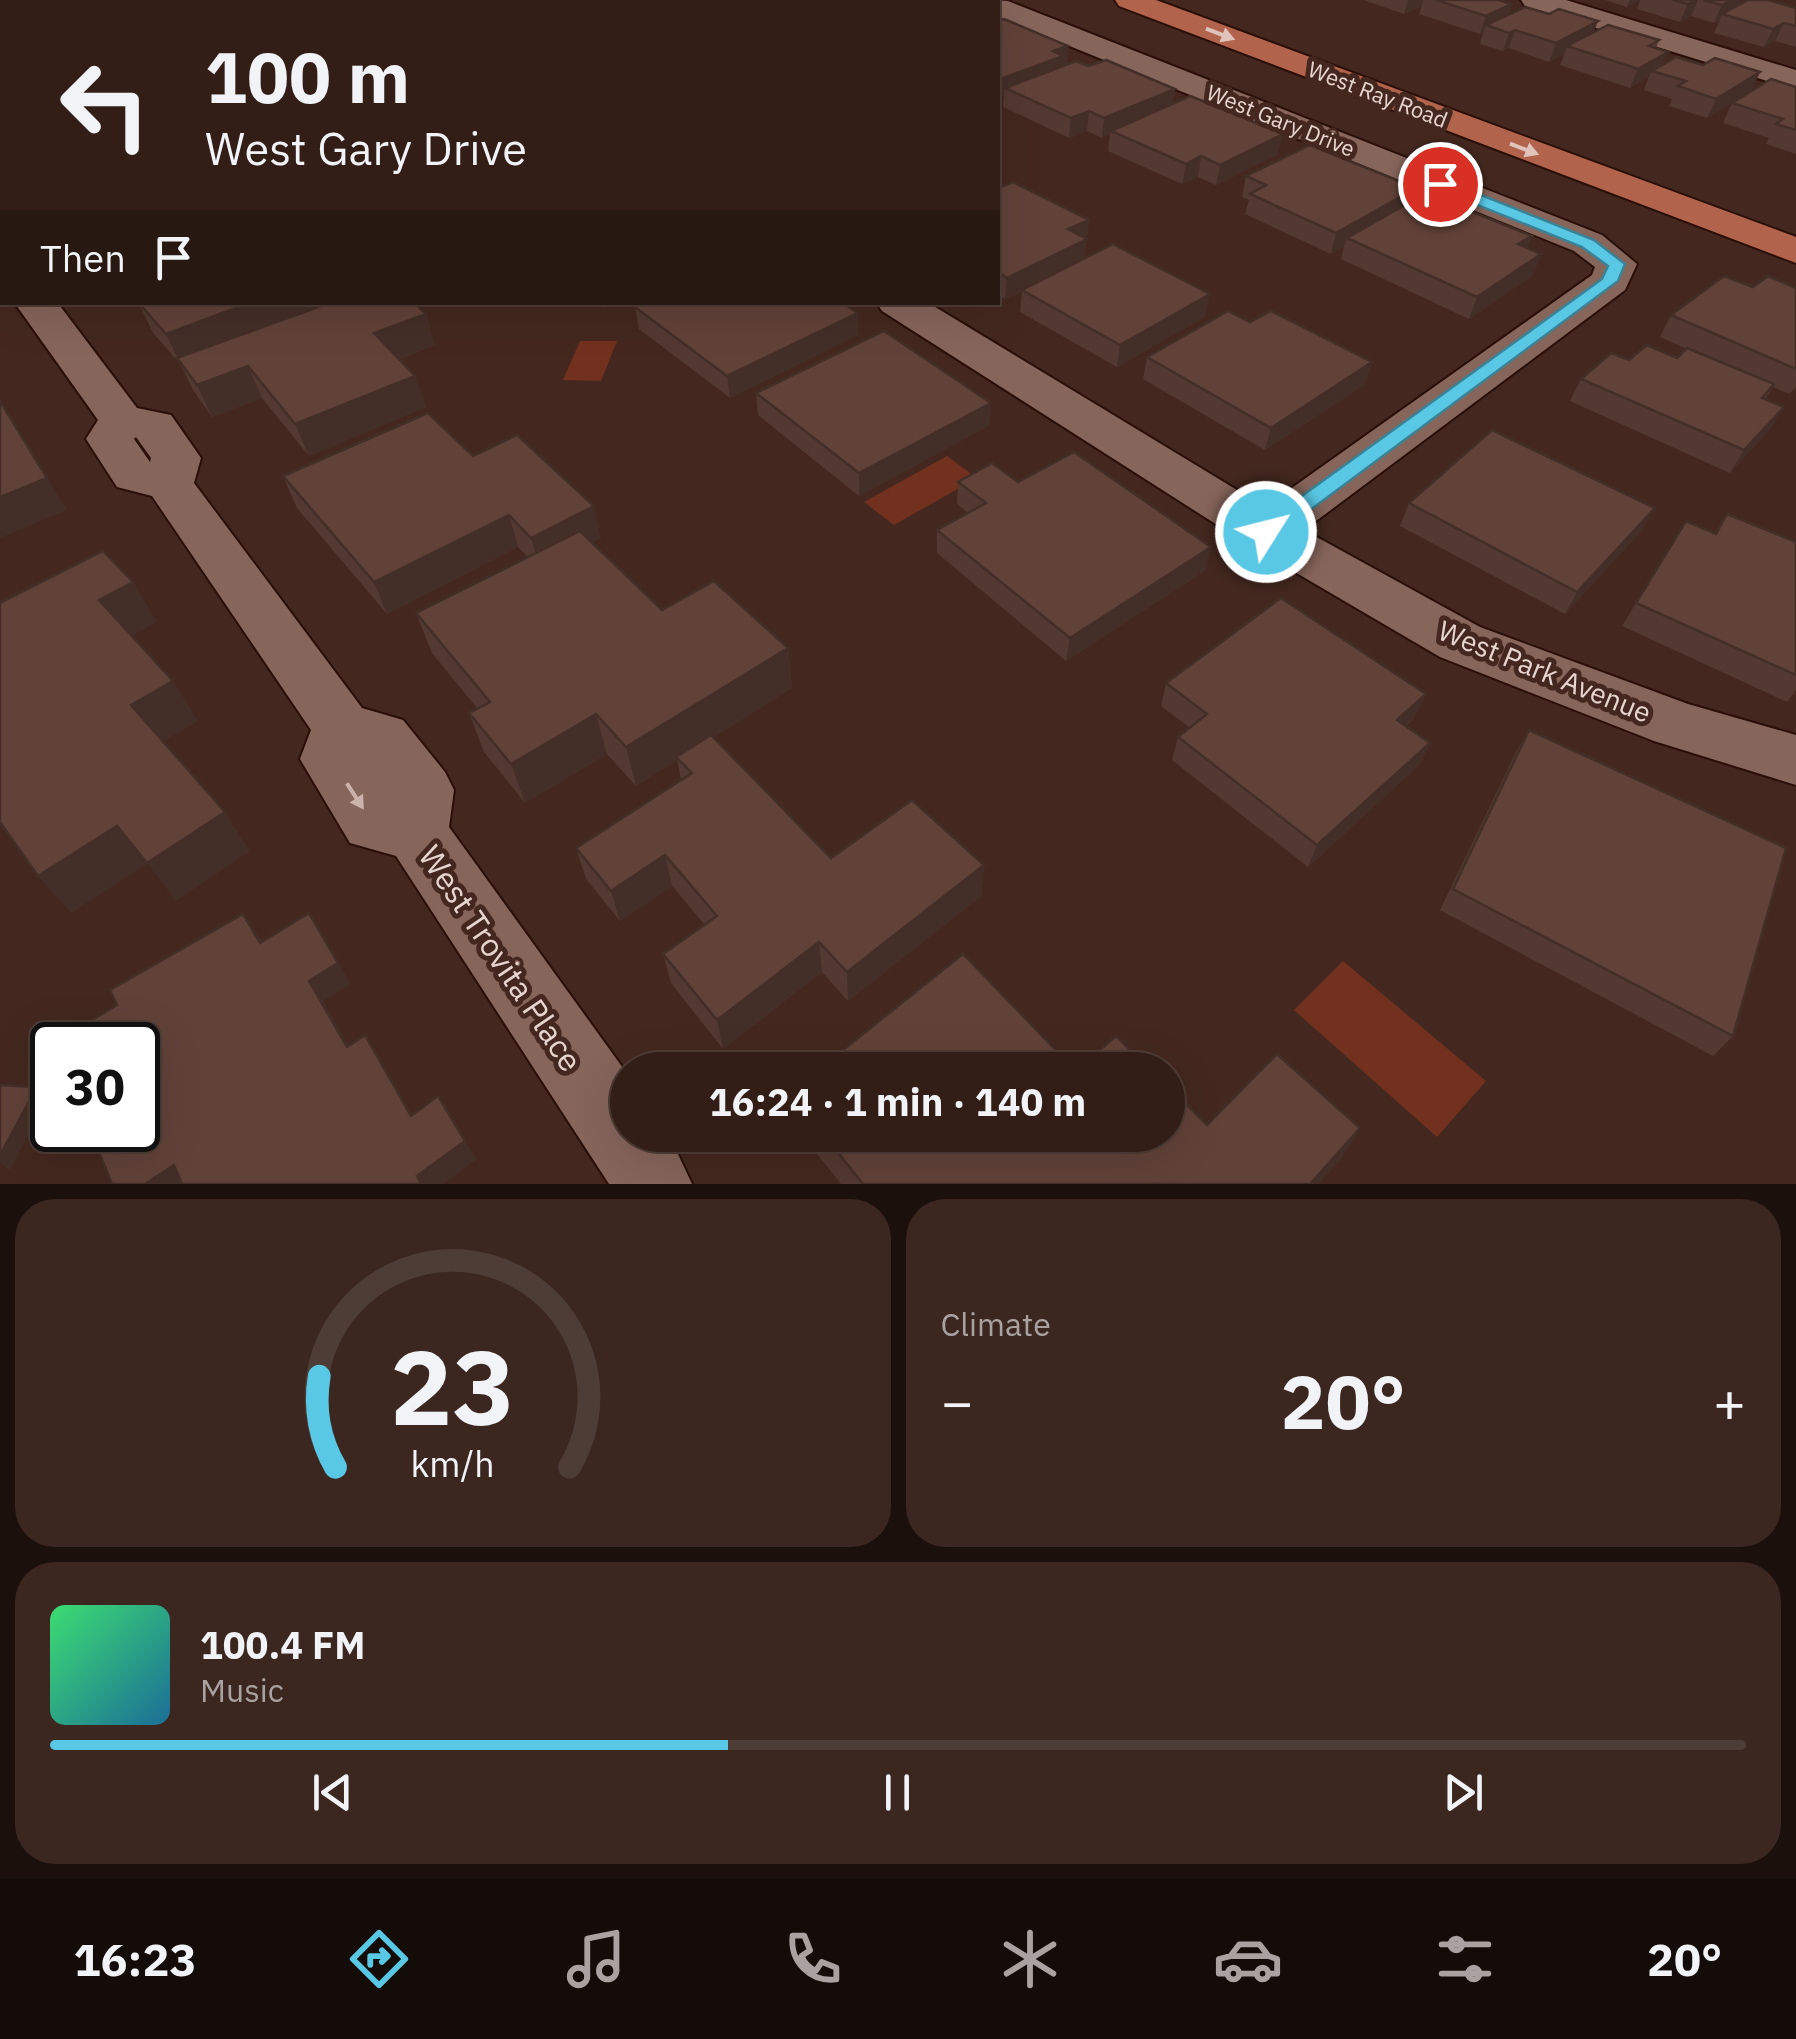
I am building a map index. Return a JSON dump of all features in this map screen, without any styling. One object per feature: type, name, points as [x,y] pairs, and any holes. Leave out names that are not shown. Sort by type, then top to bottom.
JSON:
[{"type":"main road","name":"West Ray Road","points":[[1128,0],[1796,251]]},
{"type":"main road","name":"West Ray Road","points":[[1210,0],[1448,86]]},
{"type":"street","points":[[1535,0],[1796,80]]},
{"type":"street","name":"West Gary Drive","points":[[1000,8],[1588,243],[1617,264],[1610,281],[1266,532]]},
{"type":"street","name":"West Trovita Place","points":[[37,305],[122,420],[110,439],[135,476],[169,484],[342,728],[331,760],[373,824],[416,832],[638,1157],[651,1184]]},
{"type":"street","name":"West Park Avenue","points":[[903,305],[1266,532],[1460,642],[1676,724],[1796,760]]},
{"type":"shaded area","points":[[580,341],[617,341],[601,381],[563,380]]},
{"type":"shaded area","points":[[947,456],[977,478],[894,525],[864,502]]},
{"type":"shaded area","points":[[1343,961],[1486,1081],[1437,1137],[1294,1010]]},
{"type":"building","points":[[1436,0],[1498,0],[1512,4],[1486,16]]},
{"type":"building","points":[[1703,0],[1732,0],[1722,5]]},
{"type":"building","points":[[1748,0],[1768,0],[1796,8],[1796,26],[1784,23],[1773,29],[1722,14]]},
{"type":"building","points":[[1525,7],[1549,14],[1559,9],[1598,21],[1556,43],[1486,25]]},
{"type":"building","points":[[1000,20],[1068,46],[1053,51],[1063,56],[1000,79]]},
{"type":"building","points":[[1608,25],[1659,40],[1649,46],[1668,52],[1638,69],[1567,46]]},
{"type":"building","points":[[1676,57],[1703,65],[1715,58],[1760,72],[1716,99],[1678,86],[1686,81],[1652,71]]},
{"type":"building","points":[[1106,60],[1175,89],[1104,118],[1089,111],[1071,118],[1005,88],[1076,61],[1088,66]]},
{"type":"building","points":[[1771,79],[1796,87],[1796,130],[1776,124],[1783,119],[1732,103]]},
{"type":"building","points":[[1190,96],[1283,134],[1220,165],[1201,156],[1186,164],[1111,131]]},
{"type":"building","points":[[1310,145],[1416,188],[1336,233],[1250,194],[1266,185],[1246,176]]},
{"type":"building","points":[[1013,182],[1089,220],[1068,229],[1087,239],[1007,278],[1000,273],[1000,187]]},
{"type":"building","points":[[1426,193],[1532,236],[1518,244],[1541,254],[1477,297],[1347,238]]},
{"type":"building","points":[[1113,244],[1210,294],[1120,345],[1022,290]]},
{"type":"building","points":[[1724,276],[1753,287],[1768,276],[1796,288],[1796,369],[1671,315]]},
{"type":"building","points":[[141,305],[244,305],[166,334]]},
{"type":"building","points":[[324,305],[417,305],[426,314],[374,333],[415,376],[295,424],[248,366],[197,385],[177,358]]},
{"type":"building","points":[[846,305],[858,313],[727,376],[635,307]]},
{"type":"building","points":[[1228,311],[1250,322],[1271,311],[1372,362],[1271,428],[1147,357]]},
{"type":"building","points":[[884,331],[991,403],[859,473],[756,393]]},
{"type":"building","points":[[1647,345],[1677,358],[1687,348],[1774,384],[1762,398],[1784,407],[1744,450],[1581,379],[1611,353],[1629,360]]},
{"type":"building","points":[[0,401],[47,478],[0,497]]},
{"type":"building","points":[[428,413],[473,456],[517,435],[594,506],[531,538],[509,515],[374,582],[283,476]]},
{"type":"building","points":[[1492,430],[1655,508],[1577,592],[1409,503]]},
{"type":"building","points":[[1074,452],[1211,547],[1070,638],[937,530],[986,503],[958,482],[992,463],[1018,482]]},
{"type":"building","points":[[1727,514],[1796,542],[1796,675],[1636,603],[1686,521],[1716,534]]},
{"type":"building","points":[[580,531],[662,610],[714,581],[788,648],[626,747],[596,714],[511,764],[469,713],[490,702],[416,613]]},
{"type":"building","points":[[103,551],[133,582],[99,600],[173,681],[131,705],[225,812],[147,863],[117,826],[38,876],[0,822],[0,603]]},
{"type":"building","points":[[1281,598],[1426,694],[1397,720],[1430,743],[1317,845],[1178,737],[1207,714],[1166,683]]},
{"type":"building","points":[[1529,730],[1786,848],[1733,1036],[1453,889]]},
{"type":"building","points":[[711,735],[831,858],[912,800],[984,865],[847,972],[819,942],[717,1020],[663,954],[717,916],[665,855],[611,891],[576,848],[692,773],[676,757]]},
{"type":"building","points":[[309,913],[338,963],[309,981],[347,1047],[365,1035],[411,1116],[438,1096],[465,1141],[417,1176],[421,1184],[182,1184],[174,1165],[145,1184],[112,1184],[99,1152],[160,1152],[160,1022],[93,1022],[117,1005],[110,990],[243,914],[260,943]]},
{"type":"building","points":[[963,954],[1058,1052],[840,1052]]},
{"type":"building","points":[[1116,1036],[1132,1052],[1098,1052]]},
{"type":"building","points":[[1277,1054],[1360,1128],[1310,1184],[863,1184],[838,1152],[1185,1152],[1185,1103],[1207,1125]]},
{"type":"building","points":[[0,1085],[30,1087],[30,1100],[0,1155]]},
{"type":"route","points":[[1266,532],[1610,281],[1617,264],[1588,243],[1440,184]]}]
